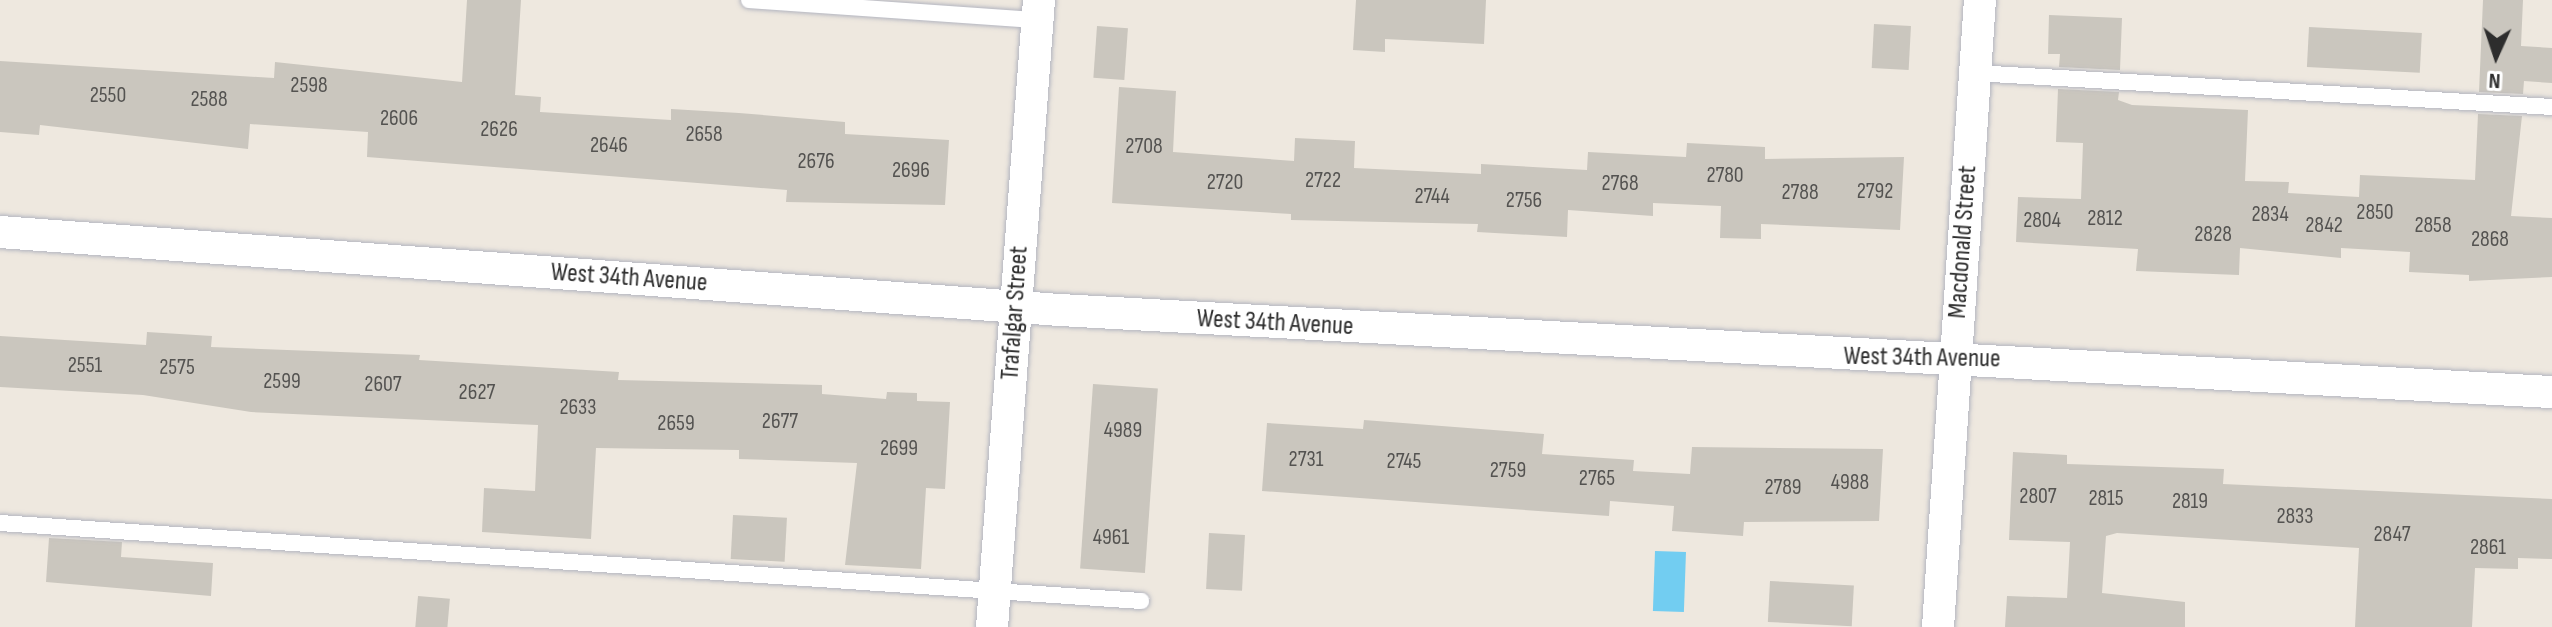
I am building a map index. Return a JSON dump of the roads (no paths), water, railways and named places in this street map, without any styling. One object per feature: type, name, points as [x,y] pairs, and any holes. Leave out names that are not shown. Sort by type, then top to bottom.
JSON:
[{"type":"street","name":"Macdonald Street","points":[[1938,627],[1980,0]]},
{"type":"street","name":"Trafalgar Street","points":[[992,627],[1038,10]]},
{"type":"street","name":"West 34th Avenue","points":[[0,232],[1015,307],[2552,392]]},
{"type":"lane","points":[[749,0],[1038,10]]},
{"type":"lane","points":[[1975,73],[2552,107]]},
{"type":"lane","points":[[0,523],[1141,601]]},
{"type":"water","points":[[1655,551],[1686,552],[1684,612],[1653,611]]}]
